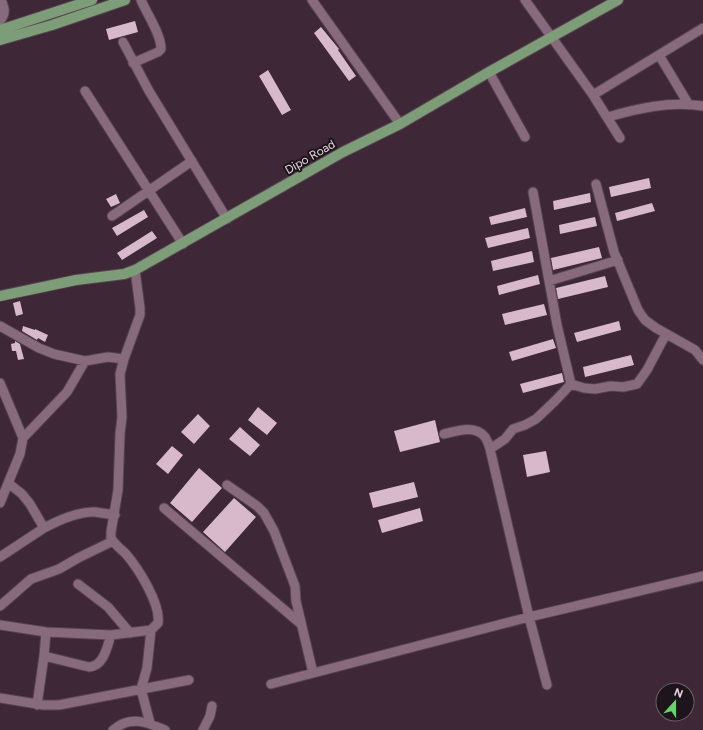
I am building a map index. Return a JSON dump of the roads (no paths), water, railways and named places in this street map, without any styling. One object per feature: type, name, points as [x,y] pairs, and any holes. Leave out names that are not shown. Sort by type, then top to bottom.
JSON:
[{"type":"main road","points":[[0,30],[92,0]]},
{"type":"main road","points":[[0,40],[52,26],[125,0]]},
{"type":"main road","name":"Dipo Road","points":[[0,296],[76,280],[124,274],[136,270],[343,152],[400,124],[618,0]]},
{"type":"street","points":[[0,21],[5,10],[1,0]]},
{"type":"street","points":[[133,63],[158,52],[161,49],[157,33],[141,0]]},
{"type":"street","points":[[312,0],[400,124]]},
{"type":"street","points":[[525,0],[593,95],[620,138]]},
{"type":"street","points":[[593,95],[703,28]]},
{"type":"street","points":[[123,42],[133,63],[227,219]]},
{"type":"street","points":[[659,55],[689,105]]},
{"type":"street","points":[[489,72],[525,137]]},
{"type":"street","points":[[85,91],[184,244]]},
{"type":"street","points":[[608,117],[648,107],[676,104],[703,106]]},
{"type":"street","points":[[112,216],[192,161]]},
{"type":"street","points":[[596,184],[614,252],[638,310],[645,320],[656,328],[695,350],[703,360]]},
{"type":"street","points":[[549,281],[538,218],[532,192],[557,325],[571,384]]},
{"type":"street","points":[[549,281],[618,260]]},
{"type":"street","points":[[136,270],[140,315],[120,374],[122,417],[118,490],[111,538],[113,542],[126,554],[141,575],[159,618],[158,623],[152,630],[147,668],[141,690],[150,723]]},
{"type":"street","points":[[0,326],[39,348],[54,354],[85,361],[108,357],[124,359]]},
{"type":"street","points":[[571,384],[584,388],[595,389],[611,386],[624,387],[637,384],[647,370],[666,334]]},
{"type":"street","points":[[0,503],[20,454],[23,438],[67,392],[85,361]]},
{"type":"street","points":[[0,383],[23,438]]},
{"type":"street","points":[[490,449],[506,439],[512,429],[525,425],[536,419],[571,384]]},
{"type":"street","points":[[444,434],[459,429],[474,431],[484,436],[490,449],[528,617],[547,685]]},
{"type":"street","points":[[8,483],[22,494],[30,504],[44,528]]},
{"type":"street","points":[[227,485],[257,506],[264,513],[274,531],[294,586],[301,624],[313,673]]},
{"type":"street","points":[[164,508],[301,624]]},
{"type":"street","points":[[0,557],[60,519],[94,512],[114,515]]},
{"type":"street","points":[[0,606],[31,579],[59,568],[113,542]]},
{"type":"street","points":[[271,684],[528,617],[703,576]]},
{"type":"street","points":[[78,584],[108,607],[130,633]]},
{"type":"street","points":[[0,625],[46,632],[111,636],[152,630]]},
{"type":"street","points":[[36,705],[44,656],[46,632]]},
{"type":"street","points":[[44,656],[93,667],[97,665],[105,655],[111,636]]},
{"type":"street","points":[[0,698],[36,705],[59,706],[188,680]]},
{"type":"street","points":[[203,730],[210,716],[212,706]]},
{"type":"street","points":[[113,730],[119,725],[131,721],[150,723],[165,730]]}]
